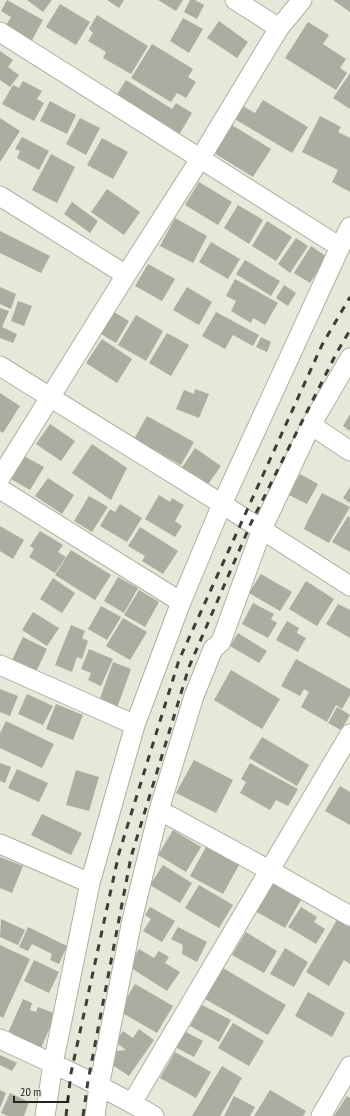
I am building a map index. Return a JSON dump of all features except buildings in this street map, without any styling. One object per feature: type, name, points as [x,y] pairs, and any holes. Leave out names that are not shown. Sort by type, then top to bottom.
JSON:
[{"type":"street","points":[[235,0],[279,28]]},
{"type":"street","points":[[0,478],[200,159],[279,28],[302,0]]},
{"type":"street","points":[[0,32],[340,247]]},
{"type":"street","points":[[0,196],[126,275]]},
{"type":"street","points":[[45,1116],[53,1064],[90,883],[135,725],[181,602],[222,504],[350,227]]},
{"type":"street","points":[[95,1116],[99,1086],[132,920],[160,810],[194,696],[213,649],[220,642],[262,529],[311,425],[350,358]]},
{"type":"street","points":[[0,366],[262,529],[350,586]]},
{"type":"street","points":[[311,425],[350,451]]},
{"type":"street","points":[[0,489],[181,602]]},
{"type":"street","points":[[0,665],[135,725]]},
{"type":"street","points":[[132,1103],[350,734]]},
{"type":"street","points":[[160,810],[350,916]]},
{"type":"street","points":[[0,844],[90,883]]},
{"type":"street","points":[[0,1039],[99,1086],[154,1116]]},
{"type":"street","points":[[321,1116],[350,1066]]},
{"type":"railway","points":[[66,1116],[71,1073],[119,853],[179,660],[322,345],[350,297]]},
{"type":"railway","points":[[83,1116],[88,1081],[131,857],[189,667],[251,523],[336,354],[350,330]]}]
